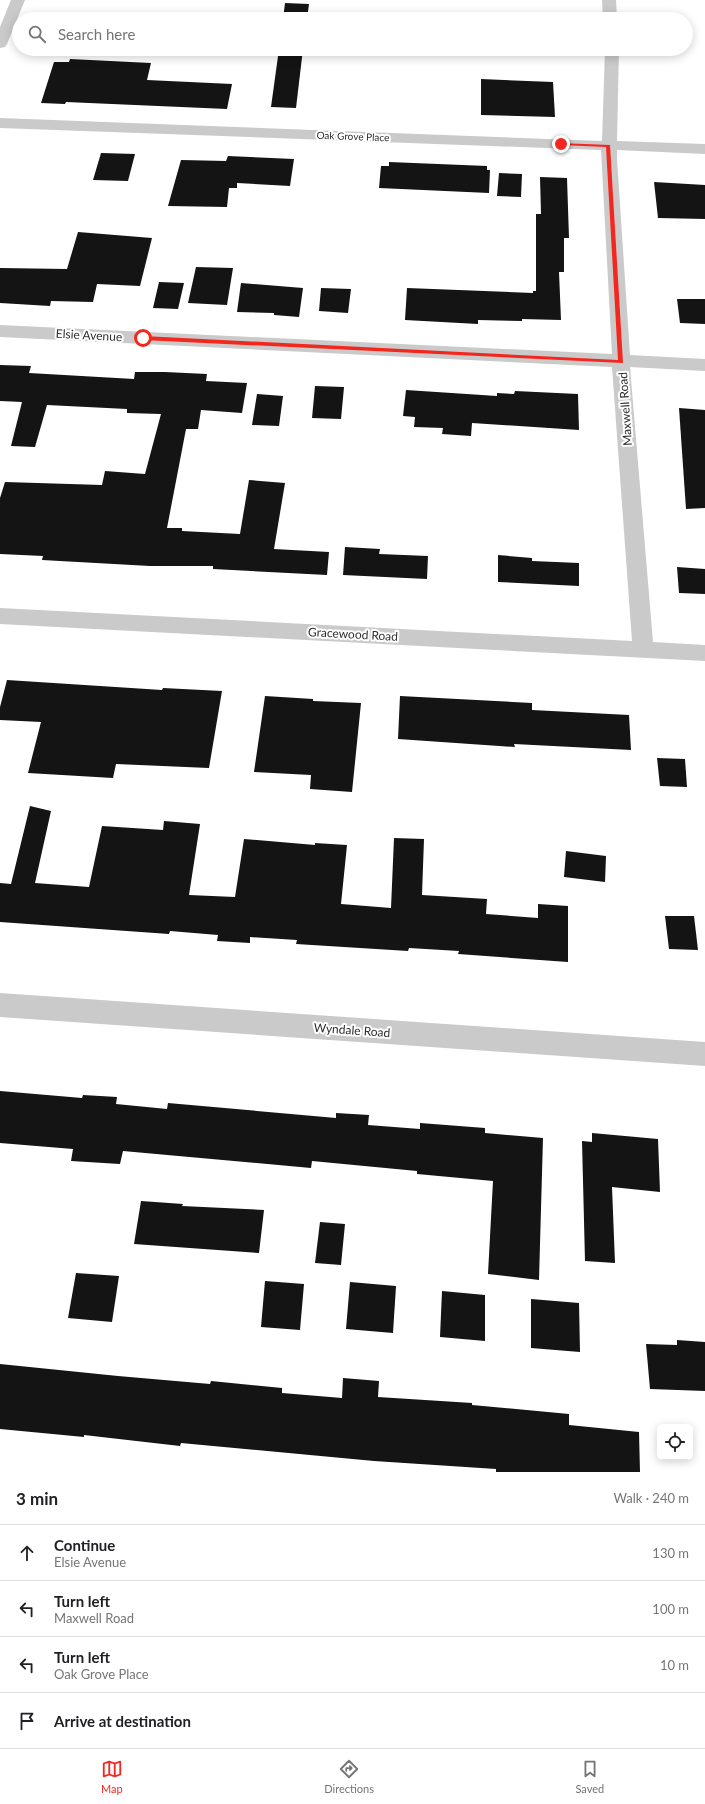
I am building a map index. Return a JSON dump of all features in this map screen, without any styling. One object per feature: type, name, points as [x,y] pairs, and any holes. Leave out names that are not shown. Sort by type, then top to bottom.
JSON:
[{"type":"street","points":[[13,12],[18,0]]},
{"type":"street","points":[[609,0],[610,12]]},
{"type":"street","points":[[0,44],[12,15]]},
{"type":"street","name":"Maxwell Road","points":[[612,56],[608,145],[621,362],[643,649]]},
{"type":"street","name":"Oak Grove Place","points":[[0,123],[705,149]]},
{"type":"street","name":"Elsie Avenue","points":[[0,331],[705,365]]},
{"type":"street","name":"Gracewood Road","points":[[0,616],[705,653]]},
{"type":"street","name":"Wyndale Road","points":[[0,1005],[705,1054]]},
{"type":"building","points":[[285,3],[309,4],[308,12],[284,12]]},
{"type":"building","points":[[278,56],[302,56],[296,108],[271,107]]},
{"type":"building","points":[[70,59],[151,63],[147,80],[232,84],[227,109],[66,102],[65,104],[41,103],[54,62],[69,62]]},
{"type":"building","points":[[481,79],[553,82],[555,117],[481,115]]},
{"type":"building","points":[[101,153],[135,154],[128,181],[93,180]]},
{"type":"building","points":[[228,156],[294,159],[290,186],[237,183],[237,188],[229,188],[227,207],[168,206],[181,160],[226,161]]},
{"type":"building","points":[[389,162],[487,166],[487,170],[490,170],[489,193],[379,188],[381,166],[389,166]]},
{"type":"building","points":[[499,173],[522,174],[521,197],[497,196]]},
{"type":"building","points":[[540,177],[567,178],[569,238],[564,238],[564,272],[559,272],[561,320],[478,320],[478,324],[405,320],[407,288],[533,293],[533,291],[536,291],[536,214],[541,214]]},
{"type":"building","points":[[654,182],[705,185],[705,219],[658,218]]},
{"type":"building","points":[[78,232],[152,238],[140,286],[97,284],[93,302],[51,301],[50,306],[0,303],[0,268],[67,269]]},
{"type":"building","points":[[196,267],[233,268],[227,305],[188,303]]},
{"type":"building","points":[[159,282],[184,283],[178,309],[153,308]]},
{"type":"building","points":[[241,283],[303,288],[299,317],[274,315],[274,313],[237,312]]},
{"type":"building","points":[[321,288],[351,289],[348,313],[319,311]]},
{"type":"building","points":[[677,299],[705,299],[705,324],[680,323]]},
{"type":"building","points":[[0,365],[31,366],[29,373],[134,379],[135,372],[207,374],[206,381],[247,383],[242,413],[201,410],[198,429],[186,429],[167,528],[182,528],[182,531],[240,534],[249,480],[285,483],[274,549],[329,552],[327,575],[213,569],[213,566],[150,566],[42,560],[43,556],[0,554],[0,498],[5,482],[102,485],[105,471],[145,474],[161,414],[127,413],[127,409],[47,405],[35,447],[11,446],[22,402],[0,401]]},
{"type":"building","points":[[315,386],[344,387],[341,419],[312,418]]},
{"type":"building","points":[[406,390],[497,396],[497,393],[514,394],[515,391],[578,394],[579,430],[472,423],[471,436],[442,434],[443,428],[414,427],[415,417],[403,416]]},
{"type":"building","points":[[257,394],[283,396],[279,426],[252,425]]},
{"type":"building","points":[[679,408],[705,410],[705,508],[686,509]]},
{"type":"building","points":[[345,547],[380,549],[379,554],[428,556],[427,579],[343,575]]},
{"type":"building","points":[[498,555],[532,558],[532,561],[579,563],[579,586],[498,582]]},
{"type":"building","points":[[677,567],[705,569],[705,594],[679,593]]},
{"type":"building","points":[[7,680],[162,690],[163,688],[222,691],[209,768],[116,764],[113,778],[28,773],[41,722],[0,720],[0,707]]},
{"type":"building","points":[[265,696],[313,699],[313,701],[361,703],[352,792],[310,789],[311,775],[254,772]]},
{"type":"building","points":[[400,696],[532,703],[532,710],[629,715],[631,750],[514,744],[515,747],[398,739]]},
{"type":"building","points":[[657,758],[685,759],[687,787],[660,786]]},
{"type":"building","points":[[30,806],[51,811],[35,883],[89,887],[102,826],[163,830],[164,821],[200,824],[189,895],[235,897],[244,839],[315,845],[315,843],[347,845],[341,904],[391,908],[394,838],[424,839],[422,895],[487,899],[486,914],[538,918],[538,904],[568,906],[568,962],[458,954],[459,951],[409,948],[408,951],[296,944],[297,940],[250,937],[250,943],[217,941],[218,935],[170,931],[169,934],[0,922],[0,883],[11,884]]},
{"type":"building","points":[[566,851],[606,856],[605,882],[564,877]]},
{"type":"building","points":[[665,916],[694,916],[698,950],[669,949]]},
{"type":"building","points":[[0,1091],[82,1098],[83,1095],[117,1097],[116,1104],[167,1109],[168,1103],[336,1118],[336,1113],[369,1115],[368,1125],[420,1129],[420,1123],[485,1128],[485,1133],[543,1138],[539,1280],[488,1274],[493,1181],[417,1174],[417,1171],[312,1161],[311,1168],[123,1151],[120,1164],[71,1161],[73,1149],[0,1143]]},
{"type":"building","points":[[592,1133],[658,1139],[660,1192],[612,1187],[615,1263],[585,1261],[582,1141],[592,1142]]},
{"type":"building","points":[[141,1201],[183,1204],[182,1206],[264,1210],[259,1253],[134,1244]]},
{"type":"building","points":[[320,1222],[345,1224],[341,1265],[315,1263]]},
{"type":"building","points":[[76,1273],[119,1276],[112,1322],[68,1318]]},
{"type":"building","points":[[265,1281],[304,1284],[300,1330],[261,1327]]},
{"type":"building","points":[[350,1282],[396,1286],[393,1333],[346,1329]]},
{"type":"building","points":[[442,1291],[485,1295],[485,1341],[440,1337]]},
{"type":"building","points":[[531,1299],[579,1303],[580,1352],[531,1348]]},
{"type":"building","points":[[677,1340],[705,1342],[705,1391],[650,1389],[646,1344],[677,1345]]},
{"type":"building","points":[[0,1364],[210,1384],[211,1381],[282,1388],[282,1393],[342,1398],[343,1378],[379,1381],[378,1397],[472,1403],[472,1405],[569,1414],[569,1425],[639,1432],[640,1472],[496,1472],[496,1469],[374,1461],[181,1443],[180,1446],[84,1435],[84,1437],[0,1429]]},
{"type":"route","points":[[143,338],[621,362],[608,145],[561,144]]}]
